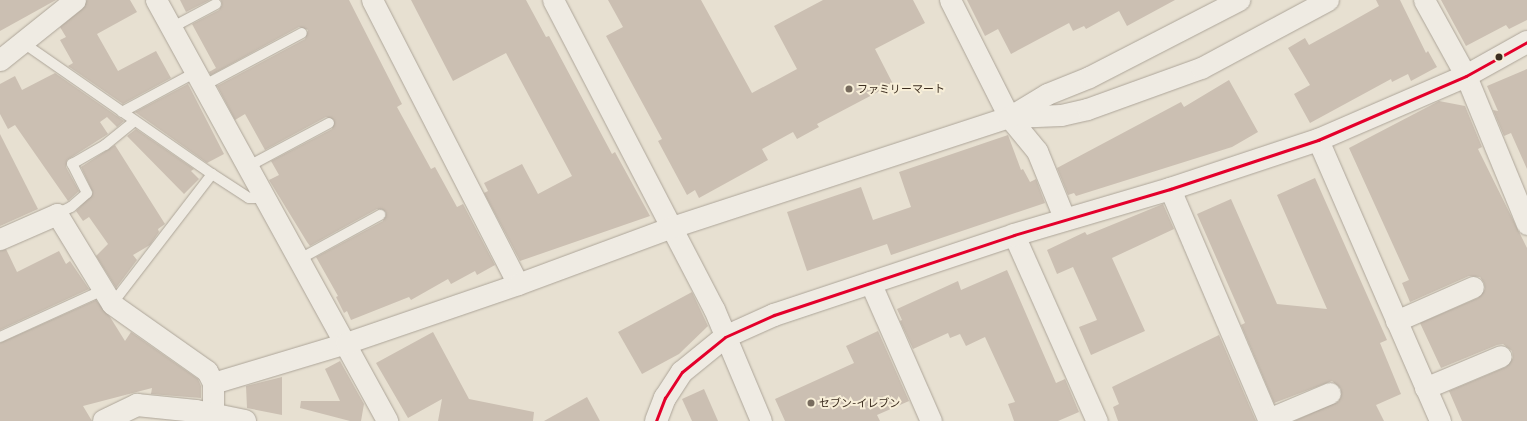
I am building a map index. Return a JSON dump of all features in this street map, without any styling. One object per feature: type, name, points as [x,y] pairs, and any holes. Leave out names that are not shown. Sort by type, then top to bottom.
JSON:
[{"type":"main road","points":[[656,421],[664,398],[682,372],[725,337],[774,315],[1014,235],[1170,189],[1318,140],[1466,76],[1527,42]]},
{"type":"main road","points":[[104,421],[137,406],[213,414],[244,421]]},
{"type":"street","points":[[0,59],[75,0]]},
{"type":"street","points":[[156,0],[298,260],[346,343],[387,421]]},
{"type":"street","points":[[372,0],[518,284]]},
{"type":"street","points":[[554,0],[714,309],[761,421]]},
{"type":"street","points":[[950,0],[1009,117],[1037,151],[1065,220]]},
{"type":"street","points":[[212,383],[229,376],[346,343],[518,284],[672,227],[1009,117],[1048,94],[1088,77],[1239,0]]},
{"type":"street","points":[[1009,117],[1061,115],[1086,109],[1202,68],[1328,0]]},
{"type":"street","points":[[1424,0],[1466,76],[1527,224]]},
{"type":"street","points":[[1318,140],[1440,421]]},
{"type":"street","points":[[1170,189],[1269,420],[1330,393]]},
{"type":"street","points":[[0,239],[57,214],[108,297],[207,371],[212,383],[213,414]]},
{"type":"street","points":[[1014,235],[1097,421]]},
{"type":"street","points":[[870,282],[931,421]]},
{"type":"street","points":[[1396,321],[1473,287]]},
{"type":"street","points":[[1425,388],[1501,356]]},
{"type":"lane","points":[[171,28],[216,4]]},
{"type":"lane","points":[[122,112],[302,33]]},
{"type":"lane","points":[[22,42],[249,198],[264,198]]},
{"type":"lane","points":[[57,214],[71,207],[87,193],[72,164],[105,146],[135,121]]},
{"type":"lane","points":[[248,167],[329,123]]},
{"type":"lane","points":[[0,337],[108,297],[212,174]]},
{"type":"lane","points":[[298,260],[380,215]]},
{"type":"building","points":[[0,0],[56,0],[0,31]]},
{"type":"building","points":[[87,0],[130,0],[137,12],[97,34],[118,71],[156,51],[171,78],[123,104],[68,66],[73,63],[60,40],[66,37],[60,27],[82,9]]},
{"type":"building","points":[[180,0],[210,0],[186,12]]},
{"type":"building","points":[[221,0],[349,0],[402,104],[397,107],[431,169],[435,167],[457,207],[463,204],[495,265],[477,275],[475,271],[451,284],[448,279],[411,300],[409,297],[351,320],[347,311],[344,313],[336,297],[338,296],[316,257],[383,221],[386,212],[377,209],[310,246],[269,180],[279,175],[271,161],[332,129],[334,120],[326,117],[265,150],[245,114],[235,120],[217,86],[305,39],[308,30],[299,27],[211,75],[209,72],[216,68],[192,24],[219,10],[222,5]]},
{"type":"building","points":[[411,0],[526,0],[546,37],[549,36],[612,154],[615,152],[650,216],[520,261],[484,193],[488,191],[484,183],[522,164],[538,194],[572,176],[506,53],[453,81]]},
{"type":"building","points":[[608,0],[701,0],[752,93],[797,69],[774,26],[823,0],[913,0],[925,23],[875,49],[893,84],[817,124],[819,127],[797,139],[793,132],[762,149],[768,160],[699,198],[695,190],[687,195],[658,141],[662,139],[606,36],[623,27]]},
{"type":"building","points":[[967,0],[1175,0],[1127,26],[1119,11],[1086,29],[1084,26],[1073,31],[1069,23],[1011,54],[998,29],[985,36]]},
{"type":"building","points":[[1376,0],[1400,0],[1426,53],[1428,51],[1437,67],[1411,81],[1408,74],[1392,82],[1391,79],[1310,123],[1294,94],[1310,85],[1288,48],[1305,38],[1309,45],[1342,27],[1379,6]]},
{"type":"building","points":[[1441,0],[1527,0],[1527,20],[1509,29],[1506,25],[1466,46]]},
{"type":"building","points":[[1527,69],[1527,169],[1511,133],[1504,136],[1493,110],[1498,111],[1487,86]]},
{"type":"building","points":[[55,73],[124,121],[117,127],[107,117],[100,122],[108,134],[67,160],[66,167],[79,191],[68,201],[15,125],[8,129],[0,114],[0,84],[15,76],[22,90]]},
{"type":"building","points":[[1229,80],[1258,132],[1232,147],[1076,196],[1074,193],[1068,195],[1057,168],[1181,102],[1184,107]]},
{"type":"building","points":[[188,84],[224,154],[207,163],[135,112]]},
{"type":"building","points":[[1439,101],[1465,106],[1482,147],[1478,149],[1527,248],[1527,421],[1462,421],[1449,391],[1506,367],[1513,358],[1512,351],[1503,344],[1497,345],[1441,368],[1420,323],[1478,298],[1485,289],[1484,283],[1480,277],[1469,276],[1410,302],[1402,283],[1409,280],[1349,148]]},
{"type":"building","points":[[136,129],[194,169],[191,171],[199,179],[184,194],[127,136]]},
{"type":"building","points":[[0,134],[38,209],[0,226]]},
{"type":"building","points":[[1008,135],[1021,170],[1023,169],[1030,182],[1036,179],[1045,203],[891,255],[887,244],[807,271],[787,212],[861,187],[873,220],[911,207],[899,172]]},
{"type":"building","points":[[115,145],[165,224],[158,229],[159,232],[150,245],[133,255],[137,260],[116,288],[96,256],[108,244],[89,217],[83,221],[76,211],[93,193],[81,167]]},
{"type":"building","points":[[1315,178],[1387,340],[1380,343],[1401,394],[1376,405],[1384,421],[1294,421],[1339,401],[1341,389],[1332,381],[1274,403],[1241,325],[1245,323],[1197,214],[1231,199],[1277,304],[1327,309],[1277,195]]},
{"type":"building","points":[[1163,204],[1174,229],[1112,258],[1145,331],[1091,355],[1079,327],[1097,320],[1073,267],[1057,274],[1047,250],[1085,232],[1087,235]]},
{"type":"building","points":[[6,249],[17,272],[59,251],[66,264],[70,261],[89,289],[0,330],[0,251]]},
{"type":"building","points":[[1007,270],[1056,383],[1065,379],[1079,412],[1058,421],[1014,421],[1008,404],[1015,402],[985,337],[966,346],[960,334],[950,338],[948,333],[913,349],[900,321],[902,320],[897,309],[958,281],[961,290]]},
{"type":"building","points":[[692,292],[708,326],[679,354],[642,374],[618,332]]},
{"type":"building","points":[[96,300],[110,317],[125,341],[131,332],[198,379],[201,386],[201,398],[151,394],[152,388],[83,406],[92,421],[0,421],[0,343]]},
{"type":"building","points":[[878,331],[909,401],[877,415],[880,421],[785,421],[775,399],[854,363],[846,346]]},
{"type":"building","points":[[433,332],[469,399],[534,412],[533,421],[438,421],[442,399],[408,418],[376,363]]},
{"type":"building","points":[[1219,335],[1256,421],[1118,421],[1113,407],[1119,404],[1112,387]]},
{"type":"building","points":[[340,361],[364,404],[361,421],[350,421],[300,408],[301,401],[340,401],[325,369]]},
{"type":"building","points":[[282,377],[282,415],[247,408],[246,386]]},
{"type":"building","points":[[704,389],[718,421],[692,421],[682,399]]},
{"type":"building","points":[[587,397],[600,421],[544,421]]},
{"type":"transit line","points":[[656,421],[665,398],[682,372],[725,337],[774,315],[1014,235],[1170,189],[1318,140],[1466,76],[1527,42]]},
{"type":"place","name":"ファミリーマート","points":[[849,89]]},
{"type":"place","name":"セブン-イレブン","points":[[811,403]]}]
